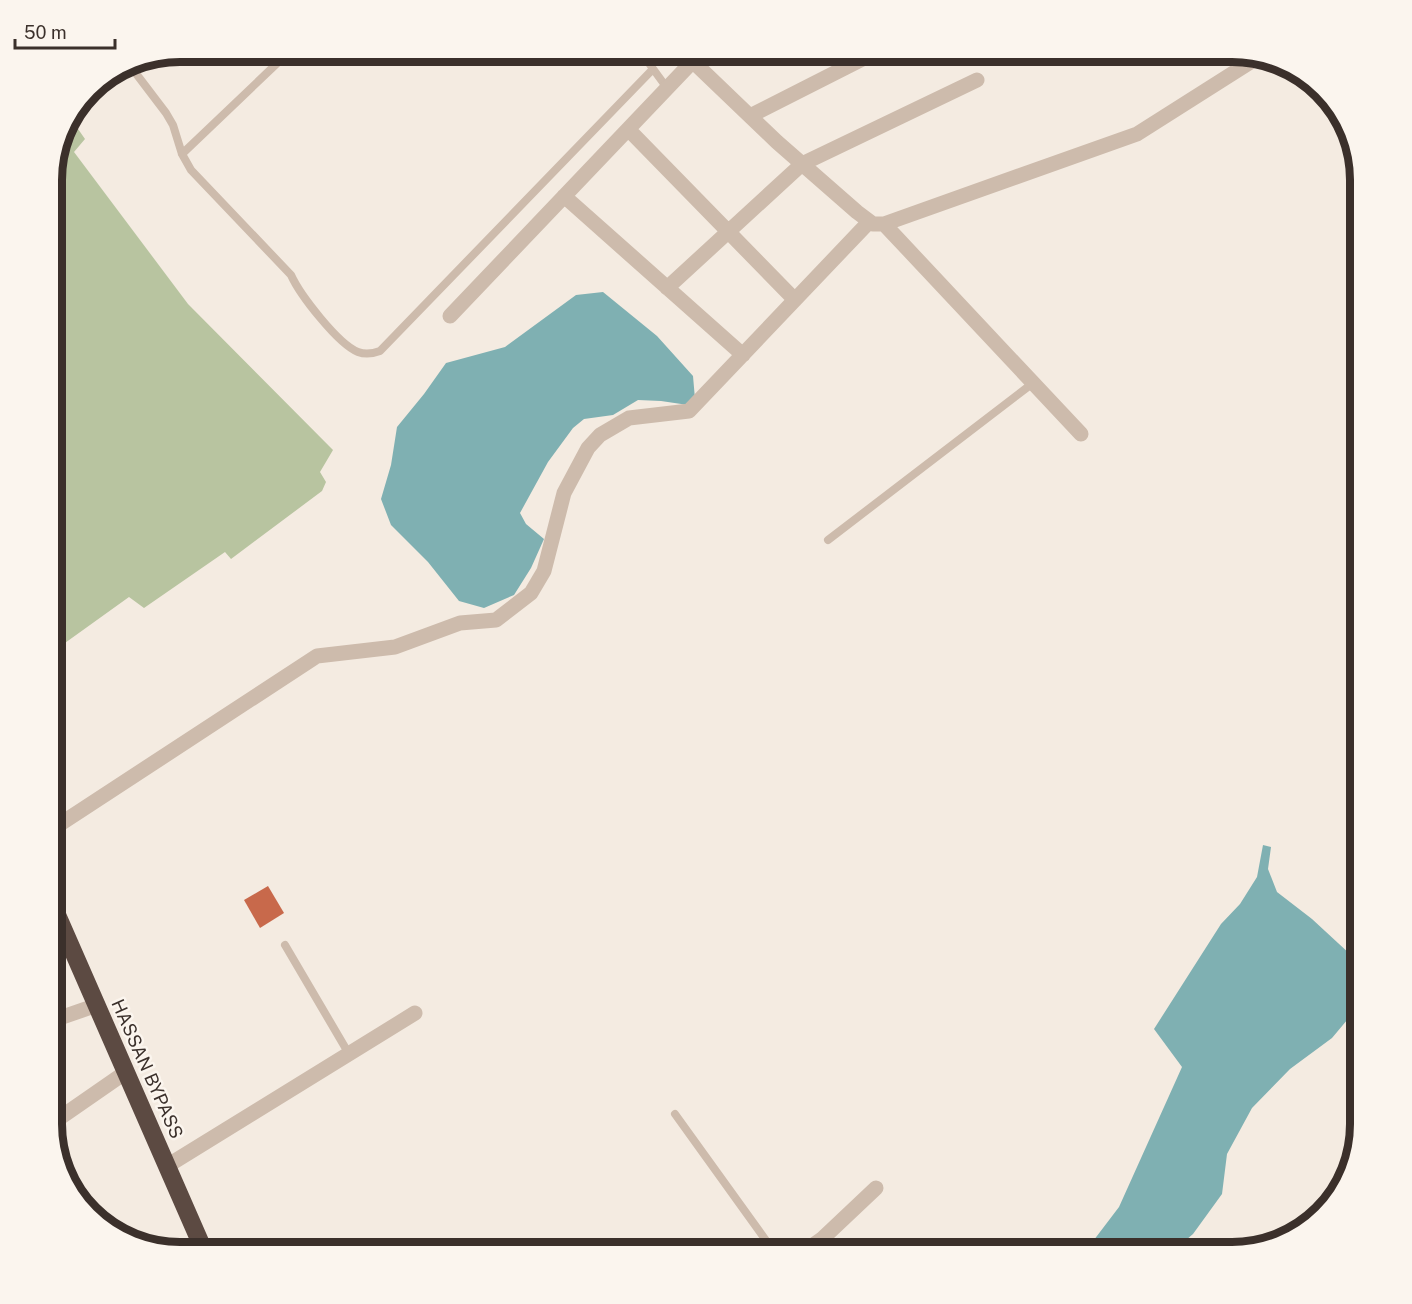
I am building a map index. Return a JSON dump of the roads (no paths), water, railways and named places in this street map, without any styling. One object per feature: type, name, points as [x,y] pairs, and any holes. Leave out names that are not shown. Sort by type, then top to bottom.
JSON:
[{"type":"highway","name":"HASSAN BYPASS","points":[[62,926],[200,1242]]},
{"type":"street","points":[[450,316],[667,88],[683,62]]},
{"type":"street","points":[[693,62],[802,164],[877,223],[1081,434]]},
{"type":"street","points":[[750,116],[857,62]]},
{"type":"street","points":[[62,823],[317,656],[395,647],[460,623],[496,620],[531,593],[544,571],[564,493],[594,441],[629,418],[689,411],[795,300],[877,223],[1137,134],[1250,63]]},
{"type":"street","points":[[667,288],[802,164],[977,80]]},
{"type":"street","points":[[628,129],[795,300]]},
{"type":"street","points":[[564,196],[743,355]]},
{"type":"street","points":[[62,1017],[97,1005]]},
{"type":"street","points":[[167,1166],[415,1013]]},
{"type":"street","points":[[62,1116],[126,1072]]},
{"type":"street","points":[[818,1242],[876,1188]]},
{"type":"lane","points":[[182,154],[278,62]]},
{"type":"lane","points":[[648,62],[667,88]]},
{"type":"lane","points":[[843,62],[845,68]]},
{"type":"lane","points":[[134,71],[173,125],[182,154],[191,170],[291,275],[297,289],[331,329],[356,351],[369,355],[380,351],[653,69]]},
{"type":"lane","points":[[828,540],[1033,383]]},
{"type":"lane","points":[[285,945],[349,1054]]},
{"type":"lane","points":[[675,1114],[767,1242]]},
{"type":"water","points":[[603,292],[657,336],[693,376],[695,399],[688,405],[638,400],[613,415],[584,419],[573,428],[548,462],[520,513],[526,524],[544,539],[531,568],[514,595],[484,608],[459,601],[428,562],[391,525],[381,499],[391,465],[397,427],[446,363],[505,347],[576,295]]},
{"type":"water","points":[[1263,845],[1271,847],[1268,869],[1277,892],[1312,919],[1350,954],[1350,1017],[1332,1038],[1290,1069],[1252,1108],[1227,1154],[1222,1194],[1193,1234],[1184,1242],[1092,1242],[1119,1207],[1182,1067],[1154,1029],[1221,924],[1240,904],[1257,877]]}]
